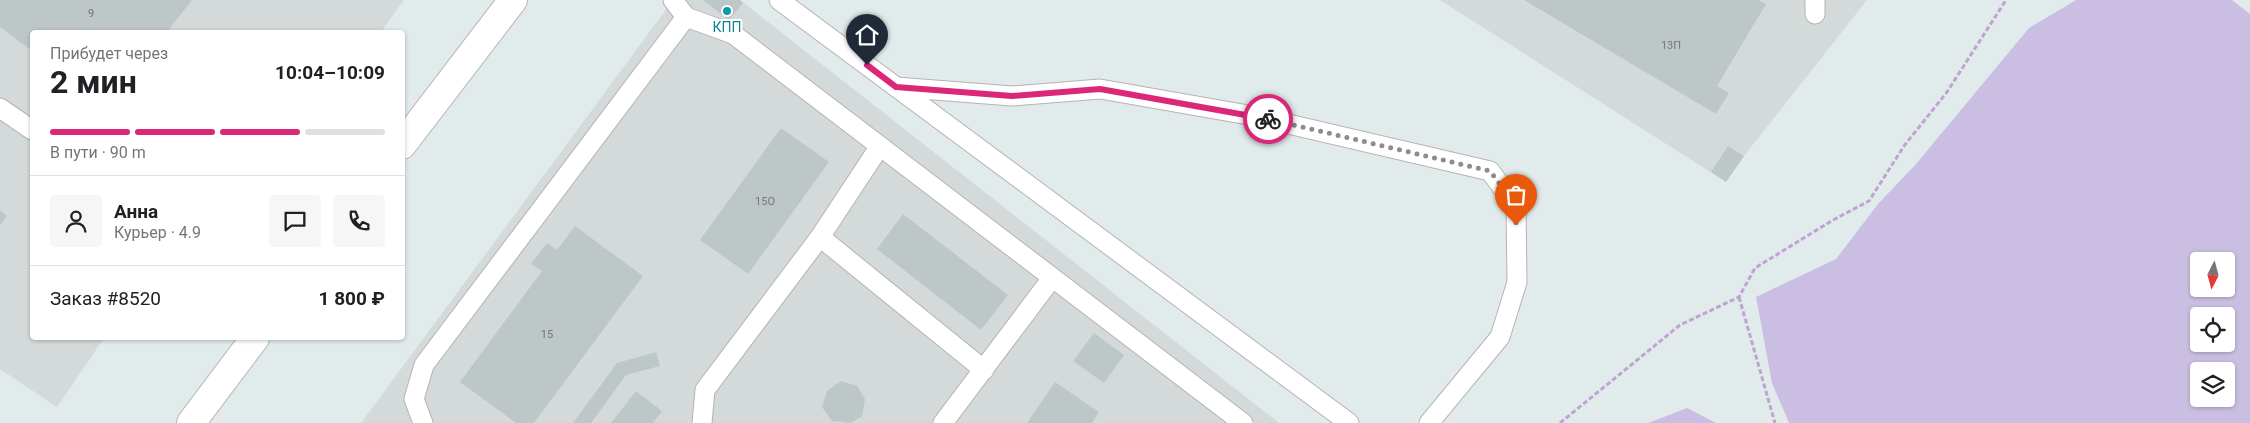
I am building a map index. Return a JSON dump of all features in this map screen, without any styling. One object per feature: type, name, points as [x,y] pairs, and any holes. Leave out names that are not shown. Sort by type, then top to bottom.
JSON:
[{"type":"street","points":[[405,141],[513,0]]},
{"type":"street","points":[[191,423],[253,340]]},
{"type":"lane","points":[[673,0],[686,17],[733,34],[1052,278],[1221,416],[1243,423]]},
{"type":"lane","points":[[779,0],[1350,423]]},
{"type":"lane","points":[[423,423],[414,399],[424,365],[686,17]]},
{"type":"lane","points":[[896,87],[1012,96],[1100,89],[1254,116],[1490,171],[1516,206],[1517,282],[1500,337],[1429,423]]},
{"type":"lane","points":[[0,108],[30,129]]},
{"type":"lane","points":[[702,423],[705,390],[820,237],[880,146]]},
{"type":"lane","points":[[820,237],[984,370]]},
{"type":"lane","points":[[944,423],[1052,278]]},
{"type":"path","points":[[1560,423],[1680,325],[1739,297],[1755,268],[1868,201],[1904,146],[1947,92],[2006,0]]},
{"type":"path","points":[[1739,297],[1775,423]]},
{"type":"shaded area","points":[[0,0],[404,0],[382,30],[30,30],[30,340],[103,340],[57,407],[0,369]]},
{"type":"shaded area","points":[[673,0],[740,0],[1279,423],[361,423]]},
{"type":"shaded area","points":[[1440,0],[1867,0],[1744,156],[1726,182]]},
{"type":"shaded area","points":[[2076,0],[2232,0],[2250,14],[2250,423],[1789,423],[1772,383],[1756,297],[1836,259],[1878,204],[1916,164],[2029,28]]},
{"type":"shaded area","points":[[1687,408],[1716,423],[1648,423]]},
{"type":"building","points":[[0,0],[192,0],[169,30],[30,30],[30,50],[0,27]]},
{"type":"building","name":"КПП","points":[[703,0],[740,0],[743,3],[729,20]]},
{"type":"building","points":[[1524,0],[1758,0],[1766,4],[1717,86],[1729,93],[1716,114]]},
{"type":"building","points":[[781,128],[829,162],[748,274],[700,240]]},
{"type":"building","points":[[1728,146],[1744,156],[1726,182],[1711,172]]},
{"type":"building","points":[[0,210],[7,216],[0,225]]},
{"type":"building","points":[[903,214],[1008,295],[981,330],[877,249]]},
{"type":"building","points":[[575,226],[643,276],[534,423],[516,423],[460,382],[542,271],[531,264],[547,243],[557,250]]},
{"type":"building","points":[[1094,333],[1124,355],[1104,383],[1073,361]]},
{"type":"building","points":[[656,352],[660,366],[626,375],[591,423],[573,423],[617,363]]},
{"type":"building","points":[[841,381],[857,386],[865,399],[862,416],[851,423],[832,421],[822,407],[827,391]]},
{"type":"building","points":[[1055,382],[1099,412],[1092,423],[1027,423]]},
{"type":"building","points":[[636,391],[662,411],[653,423],[611,423]]},
{"type":"way so far","points":[[1268,119],[1490,171],[1516,206],[1516,225]]},
{"type":"place","name":"КПП","points":[[727,11]]},
{"type":"route","points":[[867,65],[896,87],[1012,96],[1100,89],[1268,119]]}]
